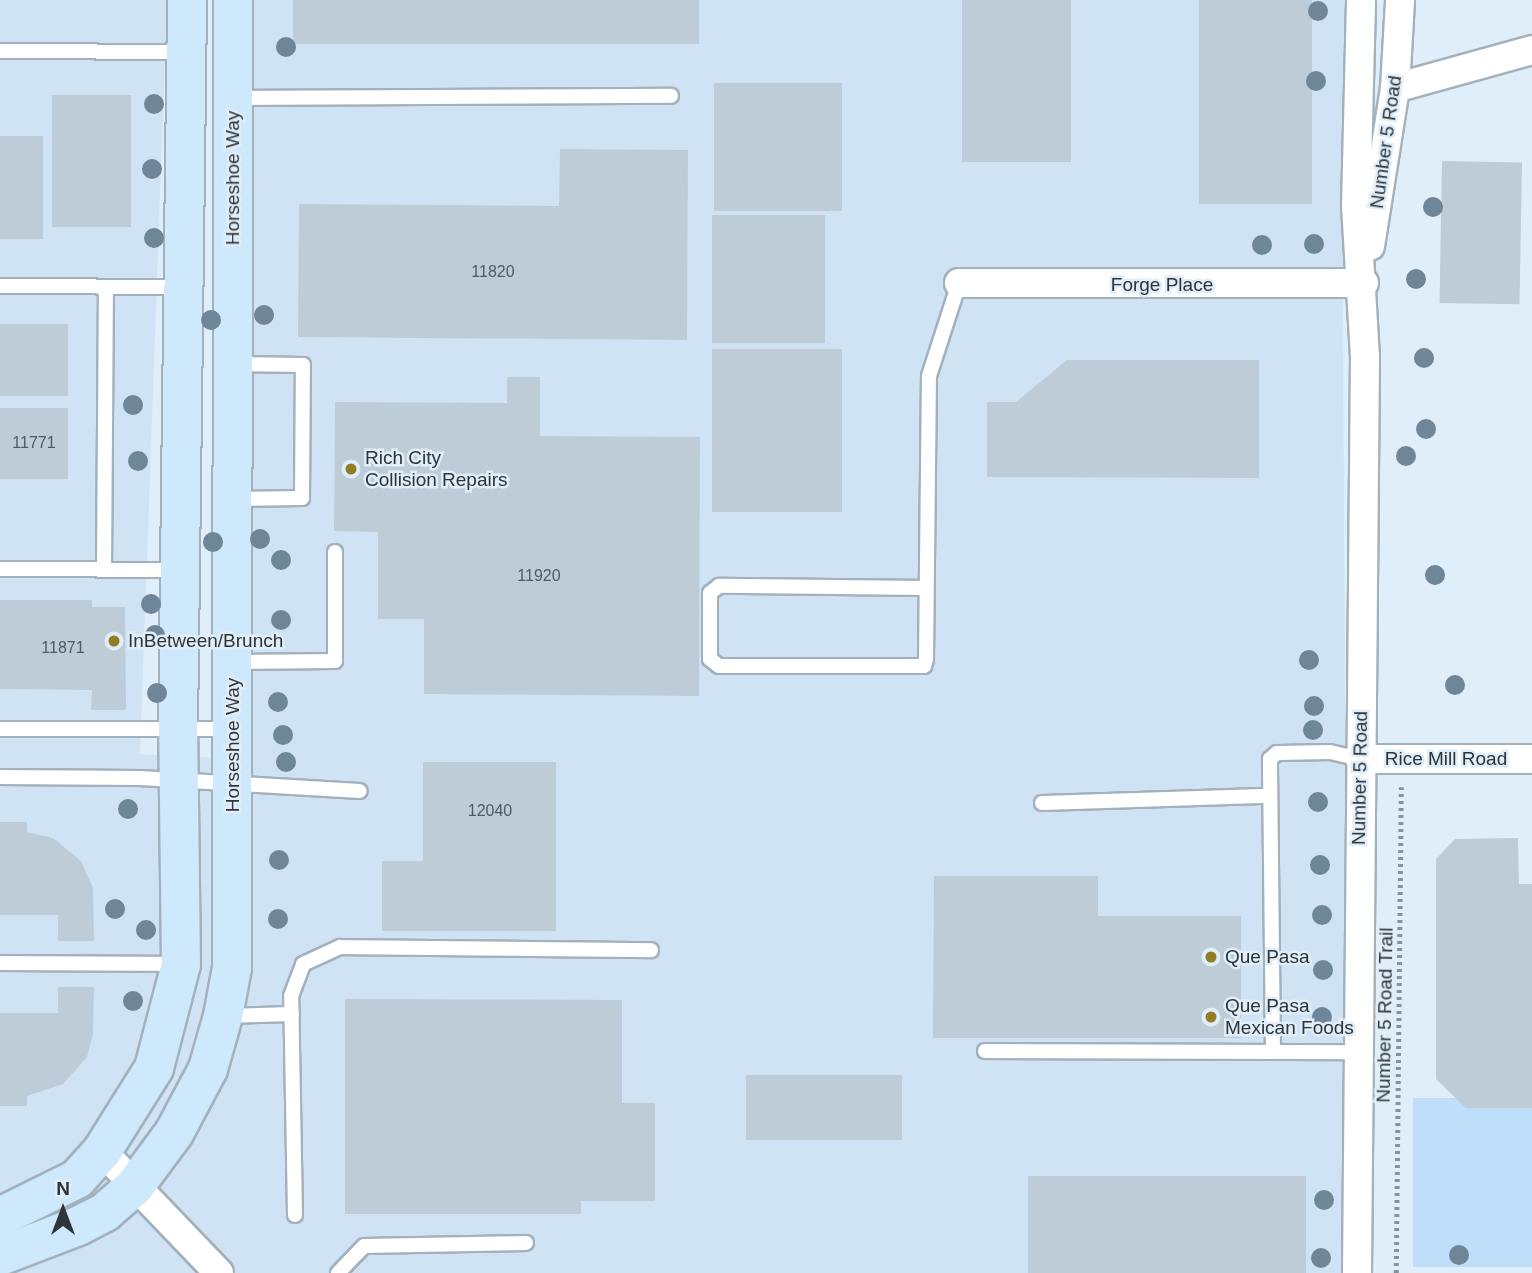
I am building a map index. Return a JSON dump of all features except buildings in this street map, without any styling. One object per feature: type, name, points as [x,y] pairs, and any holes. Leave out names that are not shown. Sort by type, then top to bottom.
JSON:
[{"type":"street","points":[[0,1217],[77,1179],[102,1152],[155,1068],[181,964],[178,730],[186,287],[187,0]]},
{"type":"street","name":"Horseshoe Way","points":[[0,1256],[78,1226],[105,1212],[134,1187],[174,1133],[202,1079],[223,1016],[232,968],[233,0]]},
{"type":"street","name":"Number 5 Road","points":[[1357,1273],[1364,284],[1356,206],[1361,0]]},
{"type":"street","name":"Number 5 Road","points":[[1364,284],[1395,88],[1400,0]]},
{"type":"street","points":[[1395,88],[1532,50]]},
{"type":"street","name":"Forge Place","points":[[959,284],[1364,284]]},
{"type":"street","name":"Rice Mill Road","points":[[1360,759],[1532,759]]},
{"type":"street","points":[[102,1152],[219,1273]]},
{"type":"lane","points":[[0,51],[186,52]]},
{"type":"lane","points":[[233,98],[671,96]]},
{"type":"lane","points":[[926,588],[713,588],[710,659],[719,666],[918,669],[926,659],[929,376],[959,284]]},
{"type":"lane","points":[[0,286],[186,287]]},
{"type":"lane","points":[[104,569],[106,287]]},
{"type":"lane","points":[[233,364],[303,365],[302,498],[233,499]]},
{"type":"lane","points":[[233,662],[335,662],[335,552]]},
{"type":"lane","points":[[0,569],[182,570]]},
{"type":"lane","points":[[0,729],[233,729]]},
{"type":"lane","points":[[1273,1052],[1270,796],[1272,755],[1330,752],[1360,759]]},
{"type":"lane","points":[[0,778],[140,778],[232,787],[360,791]]},
{"type":"lane","points":[[1042,803],[1270,796]]},
{"type":"lane","points":[[295,1215],[292,996],[303,964],[340,947],[651,950]]},
{"type":"lane","points":[[0,963],[181,964]]},
{"type":"lane","points":[[223,1016],[292,1014]]},
{"type":"lane","points":[[985,1051],[1357,1052]]},
{"type":"lane","points":[[338,1273],[364,1246],[526,1243]]},
{"type":"path","name":"Number 5 Road Trail","points":[[1396,1273],[1401,758]]},
{"type":"shaded area","points":[[0,0],[167,0],[140,754],[247,760],[249,0],[1353,0],[1343,311],[1348,1273],[0,1273]]},
{"type":"shaded area","points":[[1413,1098],[1532,1098],[1532,1267],[1413,1267]]},
{"type":"place","name":"Rich City Collision Repairs","points":[[351,469]]},
{"type":"place","name":"InBetween/Brunch","points":[[114,641]]},
{"type":"place","name":"Que Pasa","points":[[1211,957]]},
{"type":"place","name":"Que Pasa Mexican Foods","points":[[1211,1017]]}]
